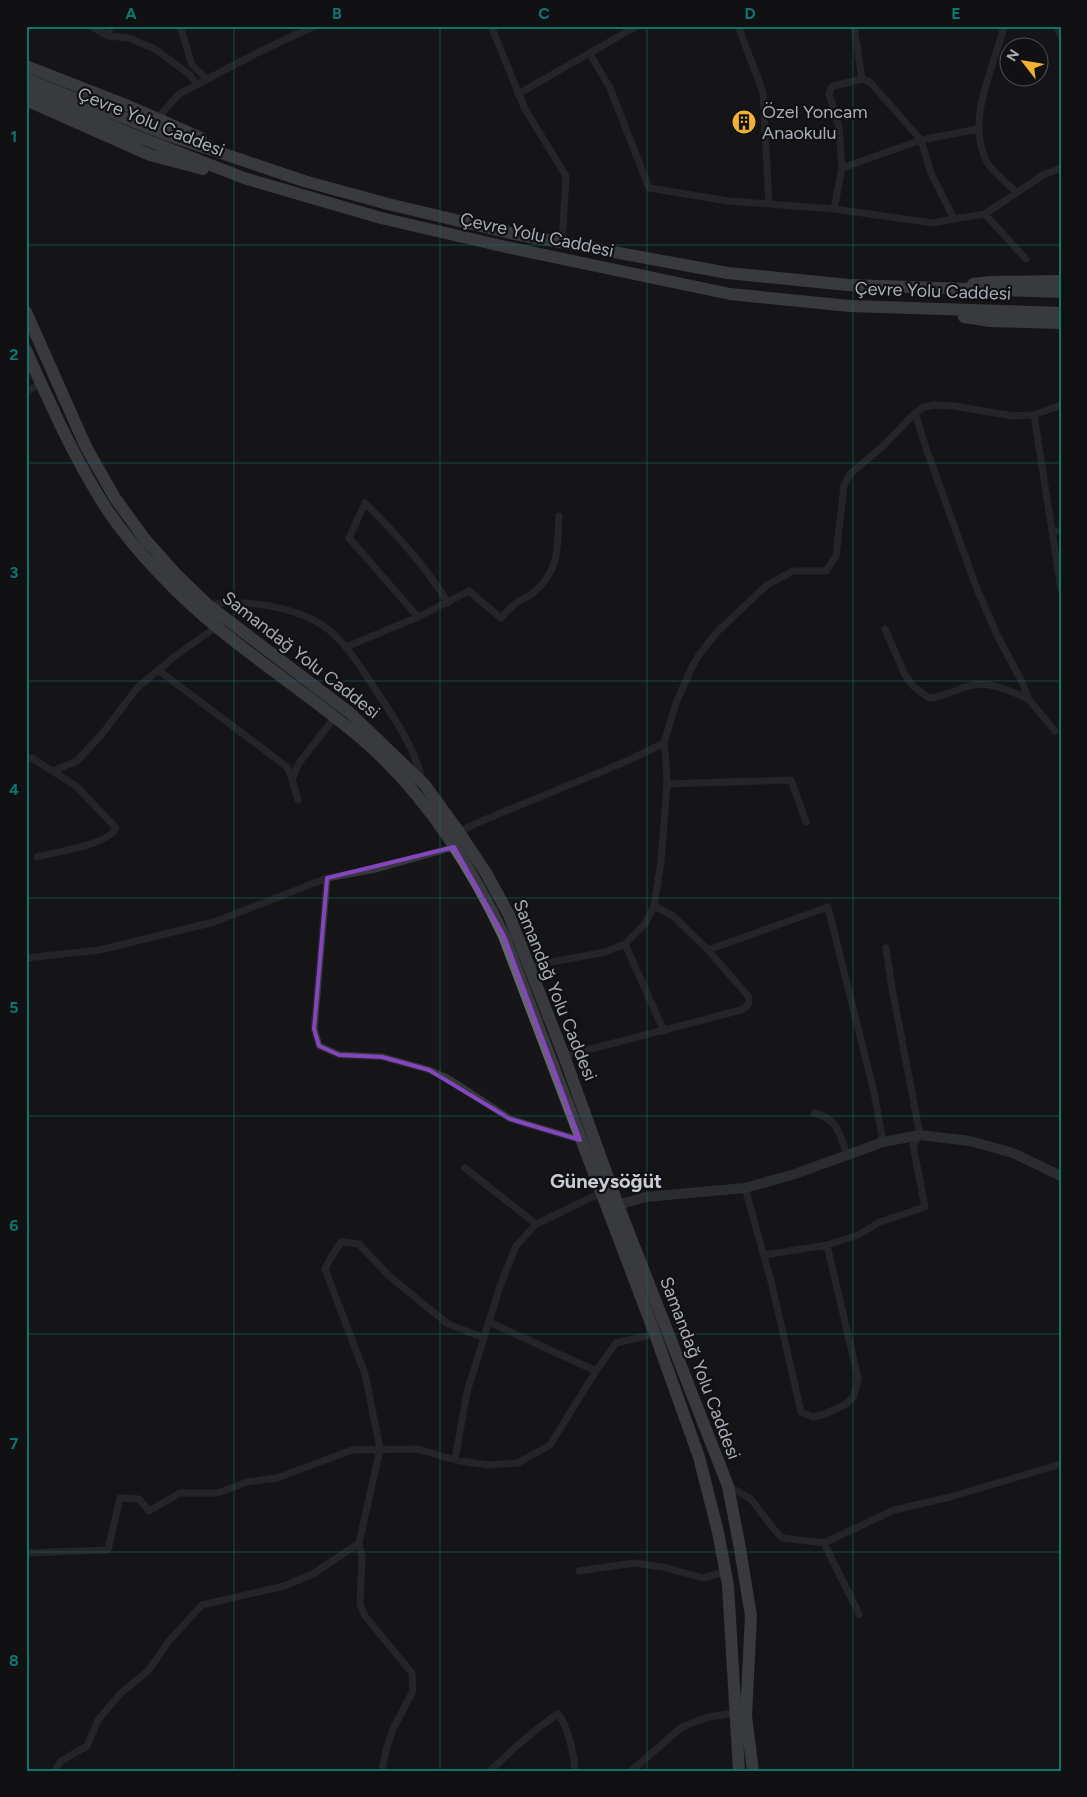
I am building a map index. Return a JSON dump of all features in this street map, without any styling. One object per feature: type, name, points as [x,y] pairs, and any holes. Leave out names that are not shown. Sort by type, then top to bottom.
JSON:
[{"type":"highway","points":[[26,66],[126,105],[230,151],[250,163]]},
{"type":"highway","name":"Çevre Yolu Caddesi","points":[[26,79],[165,134],[304,181],[388,204],[510,233],[728,274],[848,285],[1061,292]]},
{"type":"highway","name":"Çevre Yolu Caddesi","points":[[26,90],[126,132],[244,178],[381,218],[506,247],[730,294],[850,306],[1061,313]]},
{"type":"highway","points":[[26,100],[150,155],[217,174],[244,178]]},
{"type":"highway","points":[[931,288],[991,282],[1061,281]]},
{"type":"highway","points":[[888,307],[991,321],[1061,322]]},
{"type":"highway","name":"Samandağ Yolu Caddesi","points":[[26,312],[86,447],[115,498],[151,545],[208,605],[350,713],[424,784],[486,873],[509,915],[564,1056],[618,1205],[728,1486],[751,1616],[746,1716],[753,1771]]},
{"type":"highway","name":"Samandağ Yolu Caddesi","points":[[26,350],[80,464],[99,497],[128,538],[196,610],[335,717],[365,742],[394,771],[432,815],[454,847],[491,909],[504,936],[699,1457],[718,1532],[728,1585],[739,1771]]},
{"type":"street","points":[[90,26],[108,36],[129,38],[155,49],[190,75],[196,84]]},
{"type":"street","points":[[108,36],[110,26]]},
{"type":"street","points":[[180,26],[192,65],[207,79]]},
{"type":"street","points":[[159,120],[163,112],[179,94],[259,52],[314,26]]},
{"type":"street","points":[[491,26],[525,109],[566,176],[562,243]]},
{"type":"street","points":[[518,94],[636,26]]},
{"type":"street","points":[[738,26],[762,92],[769,204]]},
{"type":"street","points":[[854,26],[862,79]]},
{"type":"street","points":[[1004,26],[985,85],[978,129],[982,148],[988,163],[1017,193]]},
{"type":"street","points":[[1056,26],[1061,36]]},
{"type":"street","points":[[590,54],[610,88],[649,188],[728,201],[834,209],[933,223],[985,214],[1043,175],[1061,168]]},
{"type":"street","points":[[834,209],[842,168],[839,127],[829,94],[834,86],[862,79],[870,82],[921,140],[931,173],[954,219]]},
{"type":"street","points":[[842,168],[921,140],[978,129]]},
{"type":"street","points":[[985,214],[1026,259]]},
{"type":"street","points":[[26,391],[41,384]]},
{"type":"street","points":[[529,966],[606,952],[625,944],[645,924],[654,906],[662,862],[667,784],[664,743],[676,703],[698,656],[717,632],[767,585],[793,570],[826,571],[836,556],[844,485],[850,474],[915,413],[924,407],[934,405],[953,406],[1013,416],[1034,415],[1061,405]]},
{"type":"street","points":[[915,413],[977,589],[999,639],[1022,682],[1029,700],[1055,731]]},
{"type":"street","points":[[1034,415],[1061,589]]},
{"type":"street","points":[[418,617],[349,538],[365,502],[402,540],[434,580],[448,603]]},
{"type":"street","points":[[346,647],[418,617],[469,592],[500,618],[515,604],[534,592],[545,581],[558,551],[559,516]]},
{"type":"street","points":[[1053,533],[1061,530]]},
{"type":"street","points":[[208,605],[229,602],[270,606],[305,616],[326,627],[346,647],[408,739],[424,784]]},
{"type":"street","points":[[53,771],[77,761],[102,734],[137,688],[216,627]]},
{"type":"street","points":[[886,629],[905,675],[914,687],[929,698],[942,697],[975,684],[1005,688],[1029,700]]},
{"type":"street","points":[[158,670],[286,766],[298,800]]},
{"type":"street","points":[[292,780],[299,764],[335,717]]},
{"type":"street","points":[[459,832],[627,761],[664,743]]},
{"type":"street","points":[[26,759],[32,758],[76,786],[116,828],[114,832],[100,841],[37,857]]},
{"type":"street","points":[[667,784],[791,780],[806,822]]},
{"type":"street","points":[[26,958],[100,950],[214,922],[327,878],[376,869],[454,847]]},
{"type":"street","points":[[327,878],[314,1029],[319,1046],[339,1055],[382,1058],[429,1070],[449,1079],[510,1119],[580,1140]]},
{"type":"street","points":[[564,1056],[664,1031],[747,1007],[749,1002],[748,996],[708,950],[672,915],[654,906]]},
{"type":"street","points":[[708,950],[828,907],[874,1092],[883,1142]]},
{"type":"street","points":[[625,944],[664,1031]]},
{"type":"street","points":[[764,1255],[827,1245],[858,1235],[880,1222],[925,1207],[914,1146],[920,1135],[893,998],[886,948]]},
{"type":"street","points":[[814,1113],[825,1116],[836,1125],[847,1154]]},
{"type":"street","points":[[618,1205],[645,1198],[745,1188],[795,1174],[883,1142],[920,1135],[970,1142],[1004,1151],[1061,1176]]},
{"type":"street","points":[[465,1168],[536,1224]]},
{"type":"street","points":[[745,1188],[764,1255],[802,1412],[813,1417],[825,1414],[846,1404],[854,1396],[858,1378],[827,1245]]},
{"type":"street","points":[[455,1460],[467,1392],[500,1286],[516,1246],[536,1224],[601,1193]]},
{"type":"street","points":[[382,1771],[393,1729],[412,1691],[412,1673],[365,1616],[360,1604],[362,1558],[359,1543],[380,1449],[365,1374],[325,1269],[342,1242],[359,1244],[388,1275],[448,1324],[484,1338]]},
{"type":"street","points":[[489,1322],[596,1371]]},
{"type":"street","points":[[26,1553],[108,1550],[120,1498],[139,1499],[149,1511],[180,1494],[218,1493],[247,1482],[277,1478],[352,1450],[417,1449],[455,1460],[487,1465],[518,1463],[550,1445],[596,1371],[616,1343],[654,1334]]},
{"type":"street","points":[[728,1486],[751,1499],[782,1538],[824,1543],[894,1510],[950,1497],[1061,1464]]},
{"type":"street","points":[[56,1771],[61,1761],[87,1746],[98,1720],[121,1693],[148,1670],[169,1641],[202,1605],[284,1586],[314,1574],[359,1543]]},
{"type":"street","points":[[824,1543],[858,1614]]},
{"type":"street","points":[[579,1571],[634,1563],[663,1567],[703,1578],[725,1572]]},
{"type":"street","points":[[631,1771],[682,1728],[708,1717],[736,1713]]},
{"type":"street","points":[[490,1771],[545,1722],[558,1714],[563,1720],[575,1771]]},
{"type":"highlighted area","points":[[454,847],[504,936],[580,1140],[510,1119],[429,1070],[382,1057],[339,1055],[319,1046],[314,1029],[327,878]]},
{"type":"place","name":"Özel Yoncam Anaokulu","points":[[744,122]]},
{"type":"district","name":"Güneysöğüt","points":[[606,1181]]}]
